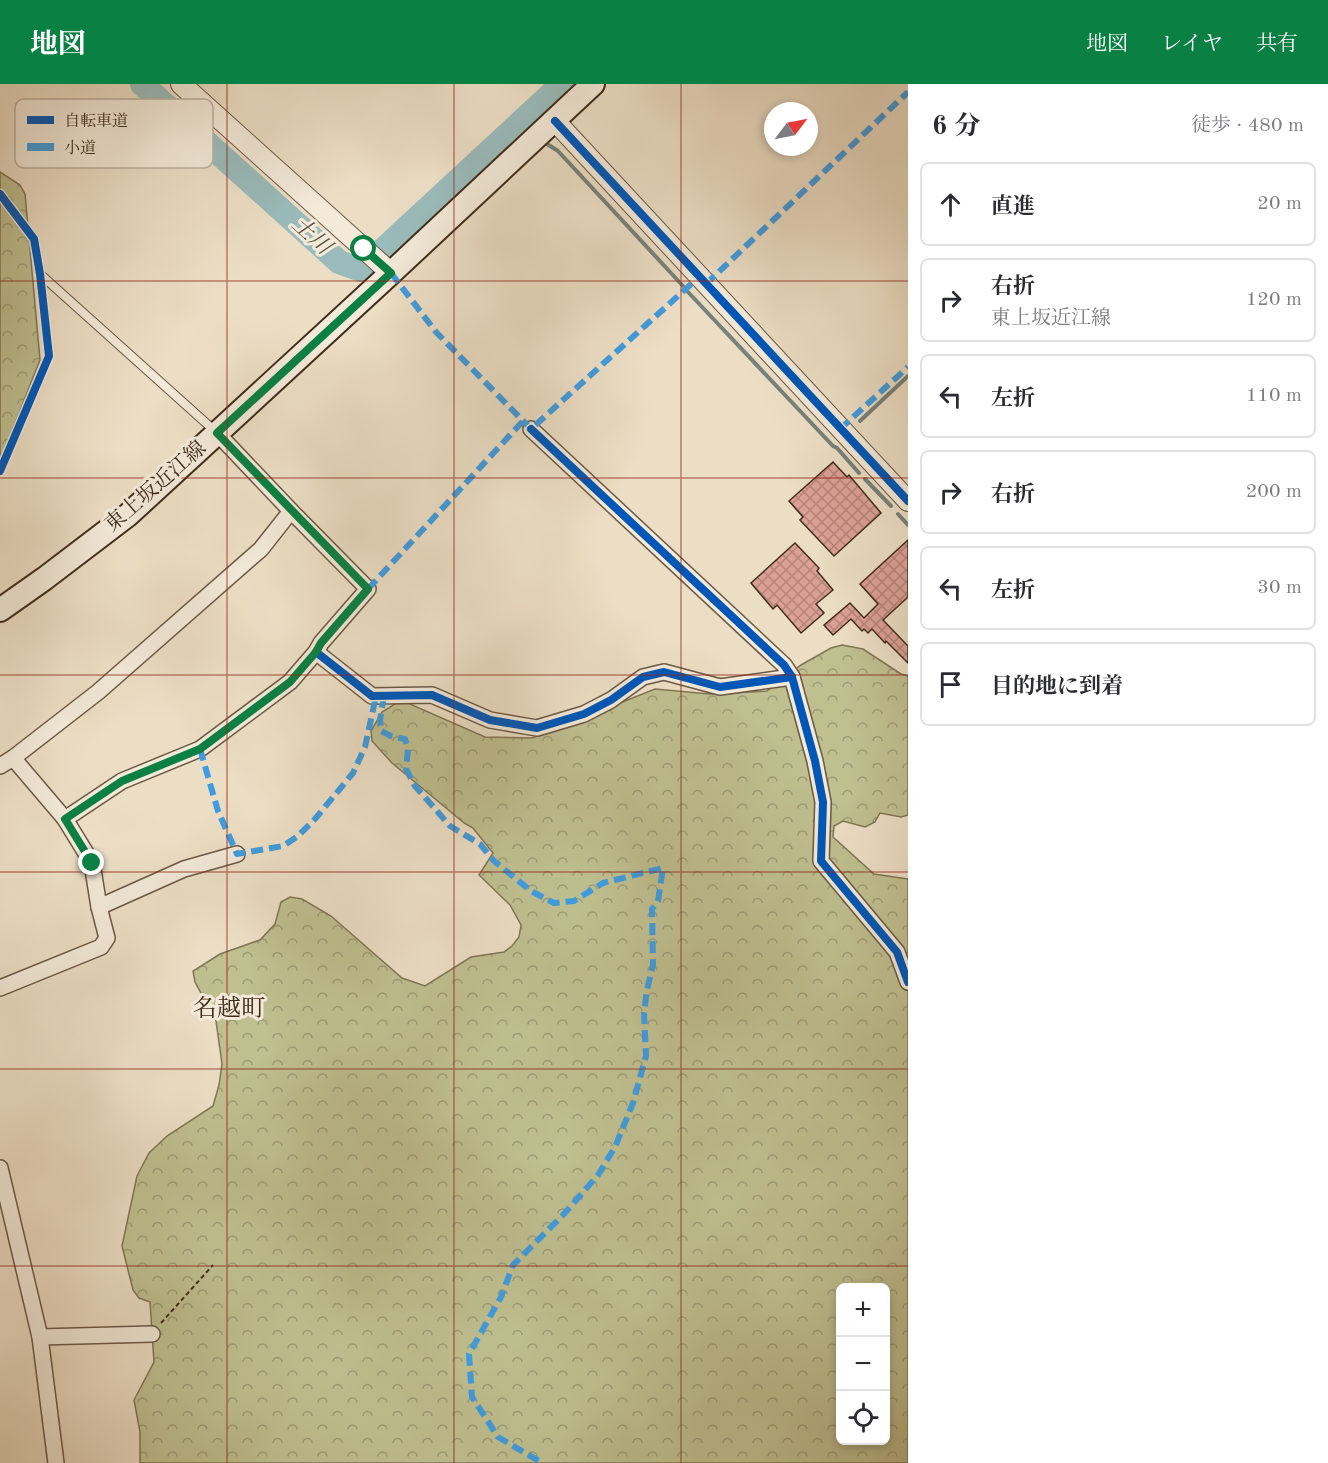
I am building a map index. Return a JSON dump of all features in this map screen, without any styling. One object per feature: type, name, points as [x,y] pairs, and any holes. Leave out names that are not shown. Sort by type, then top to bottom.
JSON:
[{"type":"main road","name":"東上坂近江線","points":[[0,610],[128,515],[217,433],[386,269],[593,84]]},
{"type":"street","points":[[181,84],[198,99]]},
{"type":"street","points":[[213,113],[386,269]]},
{"type":"street","points":[[545,129],[908,501]]},
{"type":"street","points":[[531,429],[784,665],[792,677],[815,761],[823,802],[821,861],[897,952],[908,982]]},
{"type":"street","points":[[65,819],[122,781],[200,749],[290,682],[368,589],[217,433]]},
{"type":"street","points":[[0,988],[101,946],[107,938],[92,863],[65,819],[6,762],[98,692],[261,549],[291,511]]},
{"type":"street","points":[[316,652],[372,696],[432,695],[490,720],[537,728],[584,714],[611,700],[643,677],[664,672],[720,687],[792,677]]},
{"type":"street","points":[[99,907],[184,869],[237,854]]},
{"type":"street","points":[[0,1168],[40,1337],[56,1463]]},
{"type":"street","points":[[40,1337],[152,1334]]},
{"type":"lane","points":[[40,274],[217,433]]},
{"type":"path","points":[[152,1334],[213,1265]]},
{"type":"green space","points":[[0,172],[20,185],[25,194],[40,360],[0,461]]},
{"type":"green space","points":[[842,645],[863,649],[901,674],[908,676],[908,815],[901,817],[880,813],[875,822],[865,827],[843,821],[834,826],[833,837],[874,874],[908,879],[908,1463],[140,1463],[140,1432],[134,1400],[154,1362],[150,1302],[139,1298],[133,1290],[122,1246],[137,1176],[149,1153],[167,1136],[213,1106],[219,1085],[222,1064],[216,1021],[195,982],[193,971],[220,954],[260,940],[275,924],[281,902],[290,897],[302,899],[331,916],[402,978],[425,986],[471,957],[504,952],[519,937],[521,925],[510,905],[479,875],[493,853],[473,828],[392,763],[372,741],[371,731],[382,712],[401,700],[485,737],[532,738],[655,689],[710,694],[767,691],[801,665],[831,648]]},
{"type":"building","points":[[833,462],[847,477],[849,475],[881,513],[834,556],[800,520],[803,517],[789,501]]},
{"type":"building","points":[[908,540],[908,597],[883,620],[908,646],[908,663],[872,629],[868,633],[864,629],[862,631],[851,619],[833,635],[824,625],[850,603],[864,618],[878,604],[860,584]]},
{"type":"building","points":[[795,543],[819,568],[817,571],[833,590],[816,604],[824,613],[801,633],[777,605],[773,609],[751,583]]},
{"type":"waterway","name":"土川","points":[[142,84],[159,99]]},
{"type":"waterway","name":"土川","points":[[213,148],[339,262],[361,270],[562,84]]},
{"type":"waterway","points":[[522,121],[532,130]]},
{"type":"waterway","points":[[544,142],[558,151],[683,286]]},
{"type":"waterway","points":[[688,292],[859,473]]},
{"type":"waterway","points":[[860,421],[908,376]]},
{"type":"waterway","points":[[865,479],[891,506]]},
{"type":"waterway","points":[[898,514],[908,525]]},
{"type":"marked path","points":[[706,284],[908,92]]},
{"type":"marked path","points":[[391,273],[436,332],[531,429],[699,277]]},
{"type":"marked path","points":[[840,429],[908,367]]},
{"type":"marked path","points":[[368,589],[523,421]]},
{"type":"marked path","points":[[200,749],[218,811],[237,854],[283,846],[298,836],[315,819],[353,773],[365,747],[376,696]]},
{"type":"marked path","points":[[384,696],[380,720],[381,731],[405,739],[408,749],[406,769],[415,786],[450,826],[480,844],[494,861],[531,891],[554,903],[574,901],[603,883],[663,868],[658,901],[652,909],[653,965],[644,1013],[646,1056],[633,1103],[615,1147],[598,1175],[563,1215],[513,1265],[501,1297],[469,1354],[472,1397],[498,1437],[540,1463]]},
{"type":"cycle path","points":[[555,121],[908,501]]},
{"type":"cycle path","points":[[0,194],[34,239],[49,356],[0,471]]},
{"type":"cycle path","points":[[531,429],[784,665],[792,677],[815,761],[823,802],[821,861],[897,952],[908,982]]},
{"type":"cycle path","points":[[316,652],[372,696],[432,695],[490,720],[537,728],[584,714],[611,700],[643,677],[664,672],[720,687],[792,677]]},
{"type":"district","name":"名越町","points":[[229,1010]]},
{"type":"route","points":[[92,863],[65,819],[122,781],[200,749],[290,682],[368,589],[217,433],[391,273],[364,249]]}]
